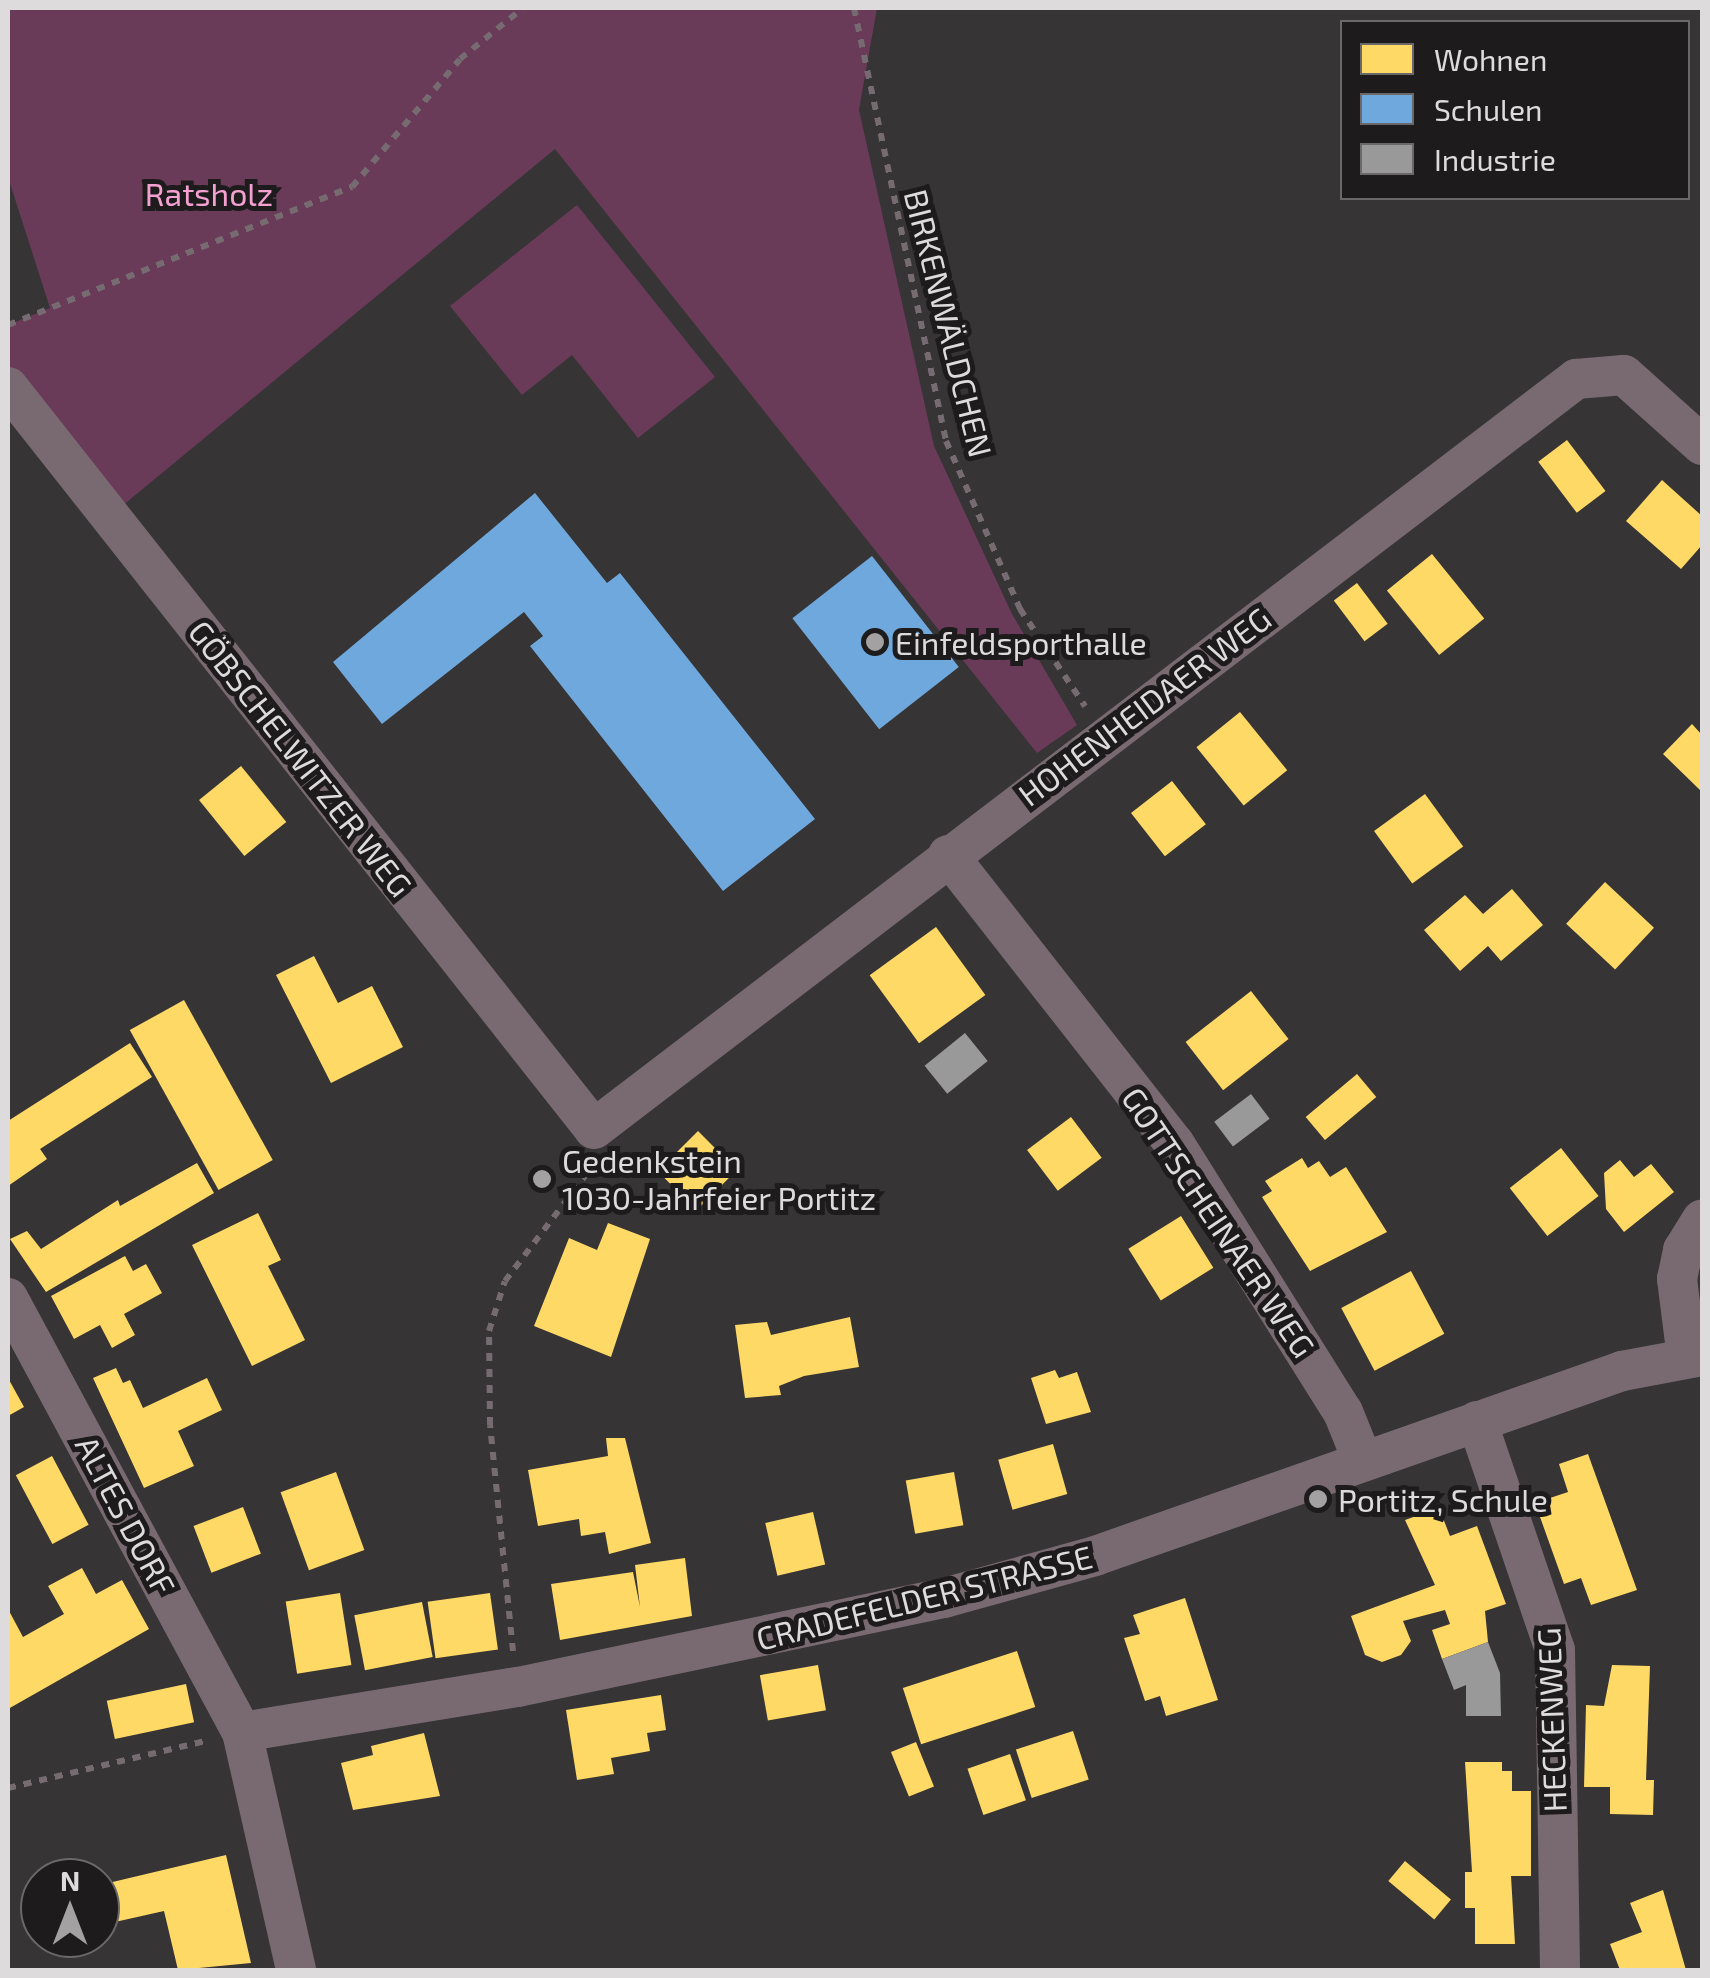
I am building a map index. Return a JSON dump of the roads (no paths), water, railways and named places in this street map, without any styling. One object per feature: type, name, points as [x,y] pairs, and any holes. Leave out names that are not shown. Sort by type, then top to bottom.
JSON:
[{"type":"street","name":"HOHENHEIDAER WEG","points":[[594,1130],[948,855],[1576,379],[1624,375],[1702,445]]},
{"type":"street","name":"GÖBSCHELWITZER WEG","points":[[8,387],[594,1130]]},
{"type":"street","name":"GOTTSCHEINAER WEG","points":[[948,855],[1174,1143],[1343,1412],[1362,1459]]},
{"type":"street","points":[[1695,1357],[1677,1279],[1683,1250],[1702,1220]]},
{"type":"street","name":"ALTES DORF","points":[[8,1298],[242,1732],[296,1970]]},
{"type":"street","name":"CRADEFELDER STRASSE","points":[[242,1732],[518,1687],[944,1598],[1095,1556],[1362,1459],[1622,1371],[1695,1357]]},
{"type":"street","name":"HECKENWEG","points":[[1477,1421],[1555,1650],[1560,1970]]},
{"type":"place","name":"Einfeldsporthalle","points":[[875,642]]},
{"type":"place","name":"Gedenkstein 1030-Jahrfeier Portitz","points":[[542,1179]]},
{"type":"place","name":"Portitz, Schule","points":[[1318,1499]]},
{"type":"park label","name":"Ratsholz","points":[[209,193]]}]
